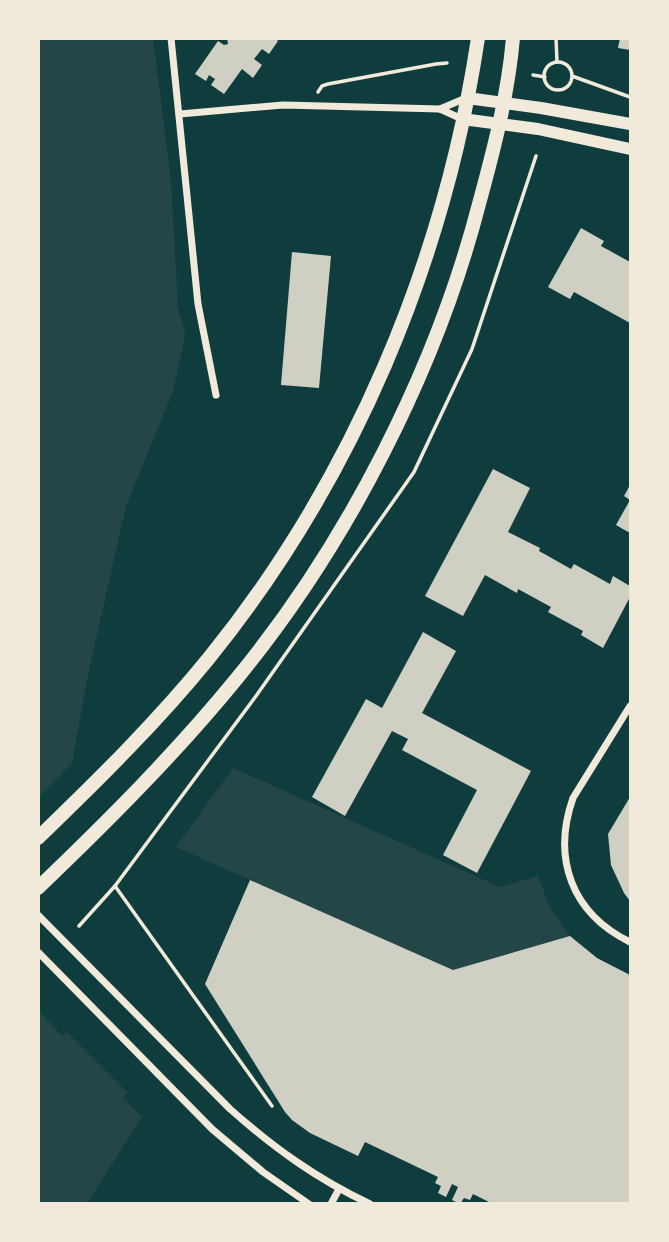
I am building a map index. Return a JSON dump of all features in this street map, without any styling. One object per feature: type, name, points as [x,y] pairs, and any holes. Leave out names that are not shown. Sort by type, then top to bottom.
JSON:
[{"type":"main road","points":[[38,838],[120,758],[186,685],[241,616],[293,541],[341,459],[407,312],[422,271],[442,204],[478,38]]},
{"type":"main road","points":[[38,888],[111,817],[200,723],[274,631],[338,534],[397,424],[441,323],[474,224],[500,124],[513,38]]},
{"type":"street","points":[[171,38],[198,304],[216,395]]},
{"type":"street","points":[[440,109],[467,98],[631,124]]},
{"type":"street","points":[[180,114],[283,105],[440,109],[462,119],[577,136],[631,149]]},
{"type":"street","points":[[631,706],[573,798],[568,813],[564,847],[571,880],[587,909],[611,932],[631,942]]},
{"type":"street","points":[[38,915],[230,1109],[305,1169],[370,1203]]},
{"type":"street","points":[[38,952],[212,1129],[263,1172],[309,1203]]},
{"type":"street","points":[[331,1203],[340,1189]]},
{"type":"path","points":[[556,38],[557,62]]},
{"type":"path","points":[[557,62],[566,64],[572,76],[566,87],[558,89],[548,85],[544,77],[547,68],[557,62]]},
{"type":"path","points":[[318,93],[322,86],[328,84],[447,63]]},
{"type":"path","points":[[533,75],[544,77]]},
{"type":"path","points":[[572,76],[631,97]]},
{"type":"path","points":[[115,886],[272,1106]]},
{"type":"shaded area","points":[[39,38],[153,39],[171,180],[178,309],[185,332],[172,394],[126,506],[88,675],[72,763],[39,797]]},
{"type":"shaded area","points":[[233,768],[500,887],[538,876],[550,908],[570,936],[453,970],[176,847]]},
{"type":"shaded area","points":[[39,1011],[62,1036],[67,1032],[128,1093],[123,1098],[142,1117],[87,1203],[39,1203]]},
{"type":"building","points":[[227,38],[275,38],[278,41],[269,54],[262,49],[254,59],[262,65],[253,78],[242,69],[224,94],[211,85],[215,79],[209,75],[206,81],[195,74],[218,41],[224,45],[228,44]]},
{"type":"building","points":[[620,38],[630,38],[630,50],[618,48]]},
{"type":"building","points":[[581,228],[604,241],[601,246],[630,262],[630,323],[574,292],[570,299],[548,287]]},
{"type":"building","points":[[292,252],[331,256],[319,388],[281,385]]},
{"type":"building","points":[[493,469],[530,488],[508,532],[540,548],[539,551],[571,569],[574,564],[610,584],[613,576],[630,586],[630,597],[603,648],[581,635],[583,631],[548,612],[551,607],[518,589],[517,593],[485,575],[463,616],[425,596]]},
{"type":"building","points":[[630,485],[630,500],[624,496]]},
{"type":"building","points":[[630,500],[630,533],[616,525]]},
{"type":"building","points":[[423,632],[456,651],[422,713],[531,771],[477,873],[443,855],[477,790],[402,750],[408,739],[392,731],[345,816],[312,797],[366,699],[382,708]]},
{"type":"building","points":[[630,797],[630,901],[611,865],[608,834]]},
{"type":"building","points":[[250,880],[453,970],[570,936],[597,958],[630,975],[630,1204],[493,1204],[473,1194],[470,1200],[464,1198],[460,1204],[452,1200],[458,1187],[452,1184],[446,1197],[438,1193],[441,1186],[435,1183],[438,1177],[365,1142],[358,1156],[310,1133],[292,1120],[205,984]]}]
